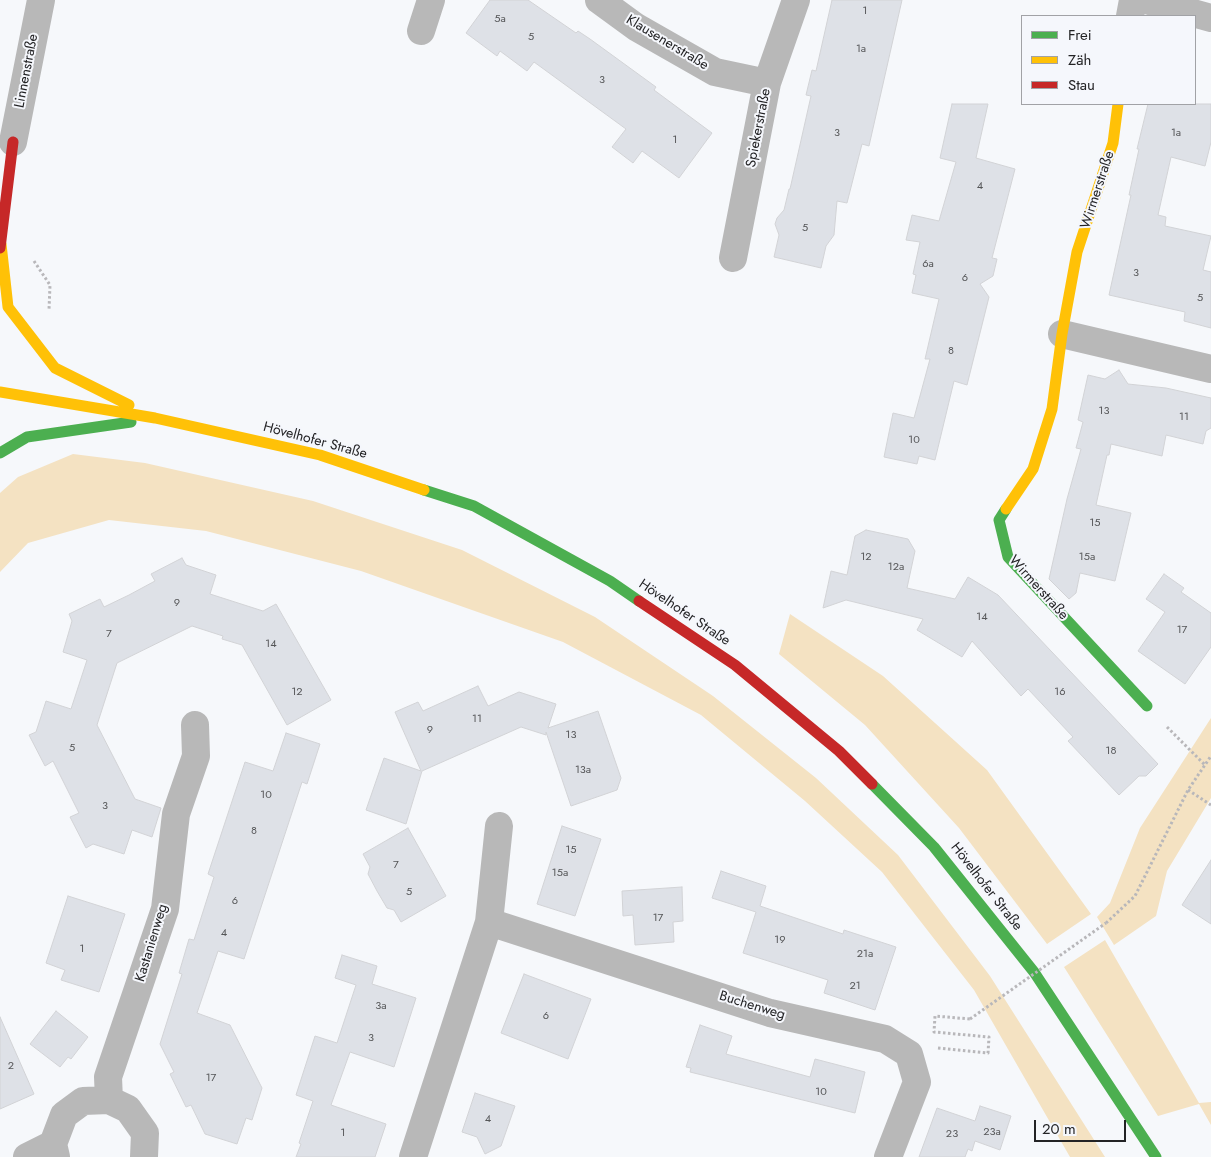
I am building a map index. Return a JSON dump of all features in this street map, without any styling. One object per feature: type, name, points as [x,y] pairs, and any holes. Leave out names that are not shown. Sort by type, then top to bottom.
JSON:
[{"type":"main road","name":"Wirmerstraße","points":[[1118,105],[1113,143],[1077,252],[1062,334],[1052,409],[1033,469],[999,520],[1008,557],[1147,706]]},
{"type":"main road","points":[[0,172],[13,142]]},
{"type":"main road","points":[[13,142],[1,246],[8,307],[55,368],[155,418]]},
{"type":"main road","name":"Hövelhofer Straße","points":[[0,392],[155,418],[320,455],[474,506],[610,581],[735,665],[839,751],[934,847],[1034,972],[1156,1157]]},
{"type":"main road","points":[[0,453],[28,437],[155,418]]},
{"type":"street","name":"Linnenstraße","points":[[13,142],[41,0]]},
{"type":"street","points":[[421,31],[432,0]]},
{"type":"street","name":"Klausenerstraße","points":[[599,0],[636,27],[715,72],[767,83]]},
{"type":"street","name":"Spiekerstraße","points":[[733,258],[767,83],[796,0]]},
{"type":"street","points":[[1130,15],[1133,0]]},
{"type":"street","points":[[1146,0],[1211,18]]},
{"type":"street","points":[[1062,334],[1211,369]]},
{"type":"street","name":"Kastanienweg","points":[[109,1100],[108,1077],[165,909],[176,814],[196,756],[195,725]]},
{"type":"street","points":[[413,1157],[489,922],[500,826]]},
{"type":"street","name":"Buchenweg","points":[[489,922],[770,1013],[885,1039],[910,1054]]},
{"type":"street","points":[[888,1157],[918,1082],[910,1054]]},
{"type":"street","points":[[27,1157],[54,1150],[64,1115],[83,1102],[109,1100],[128,1109],[145,1133],[146,1157]]},
{"type":"path","points":[[1147,706],[1205,765]]},
{"type":"path","points":[[910,1054],[924,1047],[988,1053],[989,1037],[934,1032],[935,1016],[970,1019],[1106,923],[1135,896],[1188,790],[1211,756]]},
{"type":"path","points":[[1188,790],[1211,805]]},
{"type":"shaded area","points":[[73,454],[145,463],[313,501],[462,550],[595,617],[713,696],[816,778],[898,855],[990,976],[1105,1157],[1070,1157],[974,990],[882,872],[805,801],[701,715],[563,642],[361,571],[206,531],[109,520],[28,543],[0,572],[0,493],[18,477]]},
{"type":"shaded area","points":[[790,614],[883,676],[987,770],[1091,914],[1047,944],[959,828],[865,725],[779,654]]},
{"type":"shaded area","points":[[1211,718],[1211,798],[1167,871],[1156,916],[1114,945],[1097,917],[1110,903],[1140,828]]},
{"type":"shaded area","points":[[1105,940],[1199,1103],[1211,1102],[1211,1125],[1199,1104],[1158,1116],[1064,967]]},
{"type":"building","points":[[490,0],[528,0],[576,33],[578,31],[590,39],[656,87],[654,90],[712,133],[679,178],[642,151],[633,163],[612,147],[626,129],[534,62],[527,71],[500,51],[497,56],[466,33]]},
{"type":"building","points":[[832,0],[902,0],[869,146],[862,144],[847,203],[837,201],[834,235],[826,246],[821,268],[774,257],[779,235],[775,224],[777,218],[784,210],[790,189],[811,96],[806,95],[812,70],[816,71]]},
{"type":"building","points":[[952,104],[988,104],[976,158],[1015,169],[992,258],[997,259],[993,276],[980,284],[989,297],[967,385],[954,381],[935,460],[919,456],[917,464],[884,457],[893,413],[914,418],[930,359],[925,359],[939,299],[912,293],[916,275],[913,274],[920,242],[906,240],[912,215],[939,221],[956,162],[940,158]]},
{"type":"building","points":[[1211,104],[1211,142],[1205,166],[1171,157],[1158,215],[1166,217],[1165,226],[1211,236],[1203,270],[1211,272],[1211,328],[1184,321],[1185,312],[1109,295],[1131,195],[1129,195],[1139,149],[1137,149],[1148,105]]},
{"type":"building","points":[[1119,370],[1128,384],[1166,388],[1211,398],[1211,428],[1206,431],[1203,444],[1166,435],[1162,456],[1111,444],[1096,505],[1131,513],[1115,581],[1080,573],[1076,593],[1069,599],[1049,579],[1067,499],[1081,449],[1076,448],[1083,422],[1078,420],[1088,375],[1105,379]]},
{"type":"building","points":[[866,530],[908,539],[915,551],[907,588],[955,599],[968,577],[998,595],[1158,764],[1146,776],[1139,776],[1119,795],[1068,741],[1073,737],[1028,689],[1021,696],[972,641],[962,657],[917,630],[923,619],[846,600],[823,608],[831,571],[847,575],[855,536]]},
{"type":"building","points":[[182,558],[186,565],[216,575],[210,594],[263,611],[276,604],[331,700],[287,725],[242,645],[222,639],[223,636],[192,626],[117,663],[97,725],[135,799],[161,808],[152,837],[132,830],[124,854],[93,844],[86,848],[70,817],[79,813],[53,761],[45,766],[29,735],[36,732],[46,701],[71,709],[87,660],[63,652],[72,621],[69,614],[100,599],[104,607],[129,595],[155,581],[151,574]]},
{"type":"building","points":[[1164,574],[1184,588],[1181,592],[1211,613],[1211,647],[1185,684],[1138,651],[1165,612],[1146,599]]},
{"type":"building","points":[[478,686],[488,706],[519,692],[556,704],[548,728],[598,711],[621,778],[617,790],[571,806],[546,732],[546,735],[521,727],[422,771],[406,824],[366,810],[384,758],[421,771],[395,712],[418,702],[423,711]]},
{"type":"building","points":[[286,733],[320,744],[307,784],[302,782],[244,959],[218,951],[197,1013],[230,1025],[262,1088],[252,1120],[246,1118],[237,1144],[205,1134],[191,1105],[186,1107],[170,1074],[174,1072],[160,1044],[182,974],[179,973],[189,939],[194,940],[214,877],[208,874],[245,762],[273,771]]},
{"type":"building","points":[[562,826],[601,839],[575,916],[537,904]]},
{"type":"building","points":[[408,828],[446,896],[401,922],[394,910],[387,908],[377,891],[368,874],[370,867],[363,854]]},
{"type":"building","points":[[1211,860],[1211,924],[1182,905]]},
{"type":"building","points":[[721,871],[766,886],[760,906],[843,934],[844,930],[896,947],[875,1010],[824,993],[828,980],[743,953],[756,912],[712,898]]},
{"type":"building","points":[[682,887],[683,921],[673,922],[674,942],[635,945],[633,915],[623,916],[622,891]]},
{"type":"building","points":[[68,896],[125,914],[99,992],[61,980],[65,970],[46,963]]},
{"type":"building","points":[[342,955],[377,966],[372,984],[416,998],[394,1067],[350,1052],[331,1105],[386,1124],[375,1157],[296,1157],[313,1101],[296,1095],[315,1036],[337,1043],[356,985],[335,978]]},
{"type":"building","points":[[524,974],[591,999],[568,1059],[501,1033]]},
{"type":"building","points":[[56,1011],[88,1037],[71,1059],[68,1057],[60,1067],[30,1044]]},
{"type":"building","points":[[0,1017],[34,1094],[0,1109]]},
{"type":"building","points":[[700,1025],[732,1036],[726,1054],[810,1077],[815,1059],[865,1072],[855,1113],[690,1072],[691,1068],[686,1067]]},
{"type":"building","points":[[475,1093],[515,1106],[501,1146],[485,1154],[477,1137],[462,1132]]},
{"type":"building","points":[[980,1106],[1011,1116],[1000,1150],[975,1141],[972,1151],[968,1149],[965,1157],[919,1157],[937,1108],[975,1121]]},
{"type":"traffic: fast","points":[[0,453],[27,437],[131,422]]},
{"type":"traffic: fast","points":[[424,490],[474,506],[610,581],[639,601]]},
{"type":"traffic: fast","points":[[1006,509],[999,520],[1008,557],[1147,706]]},
{"type":"traffic: fast","points":[[872,784],[934,847],[1034,972],[1156,1157]]},
{"type":"traffic: slow","points":[[1006,509],[1033,469],[1052,409],[1062,334],[1077,252],[1113,143],[1118,105]]},
{"type":"traffic: slow","points":[[1,244],[8,307],[55,368],[129,405]]},
{"type":"traffic: slow","points":[[0,392],[155,418],[320,455],[424,490]]},
{"type":"traffic: jam","points":[[0,248],[13,142]]},
{"type":"traffic: jam","points":[[639,601],[735,665],[839,751],[872,784]]}]
